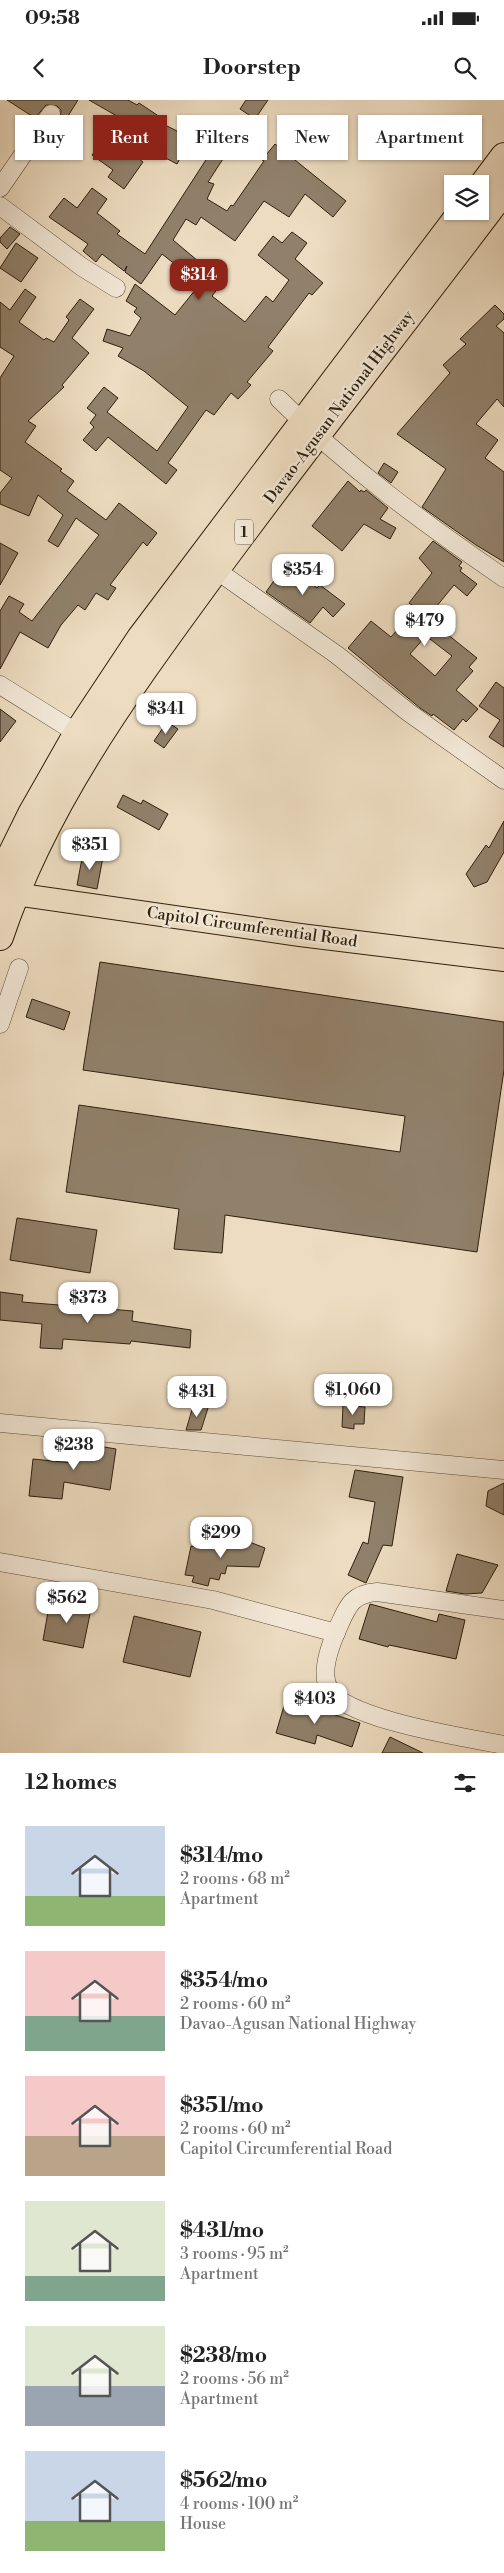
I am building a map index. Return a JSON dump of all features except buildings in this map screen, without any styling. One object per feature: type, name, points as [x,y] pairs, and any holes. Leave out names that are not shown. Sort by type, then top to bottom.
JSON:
[{"type":"highway","points":[[489,176],[504,156]]},
{"type":"highway","name":"Davao-Agusan National Highway","points":[[0,937],[5,888],[30,814],[77,733],[140,638],[504,191]]},
{"type":"highway","name":"Davao-Agusan National Highway","points":[[5,888],[49,823],[94,744],[216,570],[309,429],[456,220]]},
{"type":"main road","name":"Capitol Circumferential Road","points":[[5,888],[300,935],[504,960]]},
{"type":"street","points":[[0,188],[51,114]]},
{"type":"street","points":[[0,206],[82,267],[116,288]]},
{"type":"street","points":[[279,399],[309,429],[395,502],[504,578]]},
{"type":"street","points":[[216,570],[337,655],[408,712],[504,780]]},
{"type":"street","points":[[0,684],[77,733]]},
{"type":"street","points":[[0,1024],[19,968]]},
{"type":"street","points":[[0,1423],[504,1470]]},
{"type":"street","points":[[0,1562],[213,1600],[336,1633]]},
{"type":"street","points":[[504,1610],[377,1592],[366,1593],[351,1601],[336,1633],[326,1671],[328,1689],[337,1698],[366,1714],[440,1732],[504,1744]]}]
